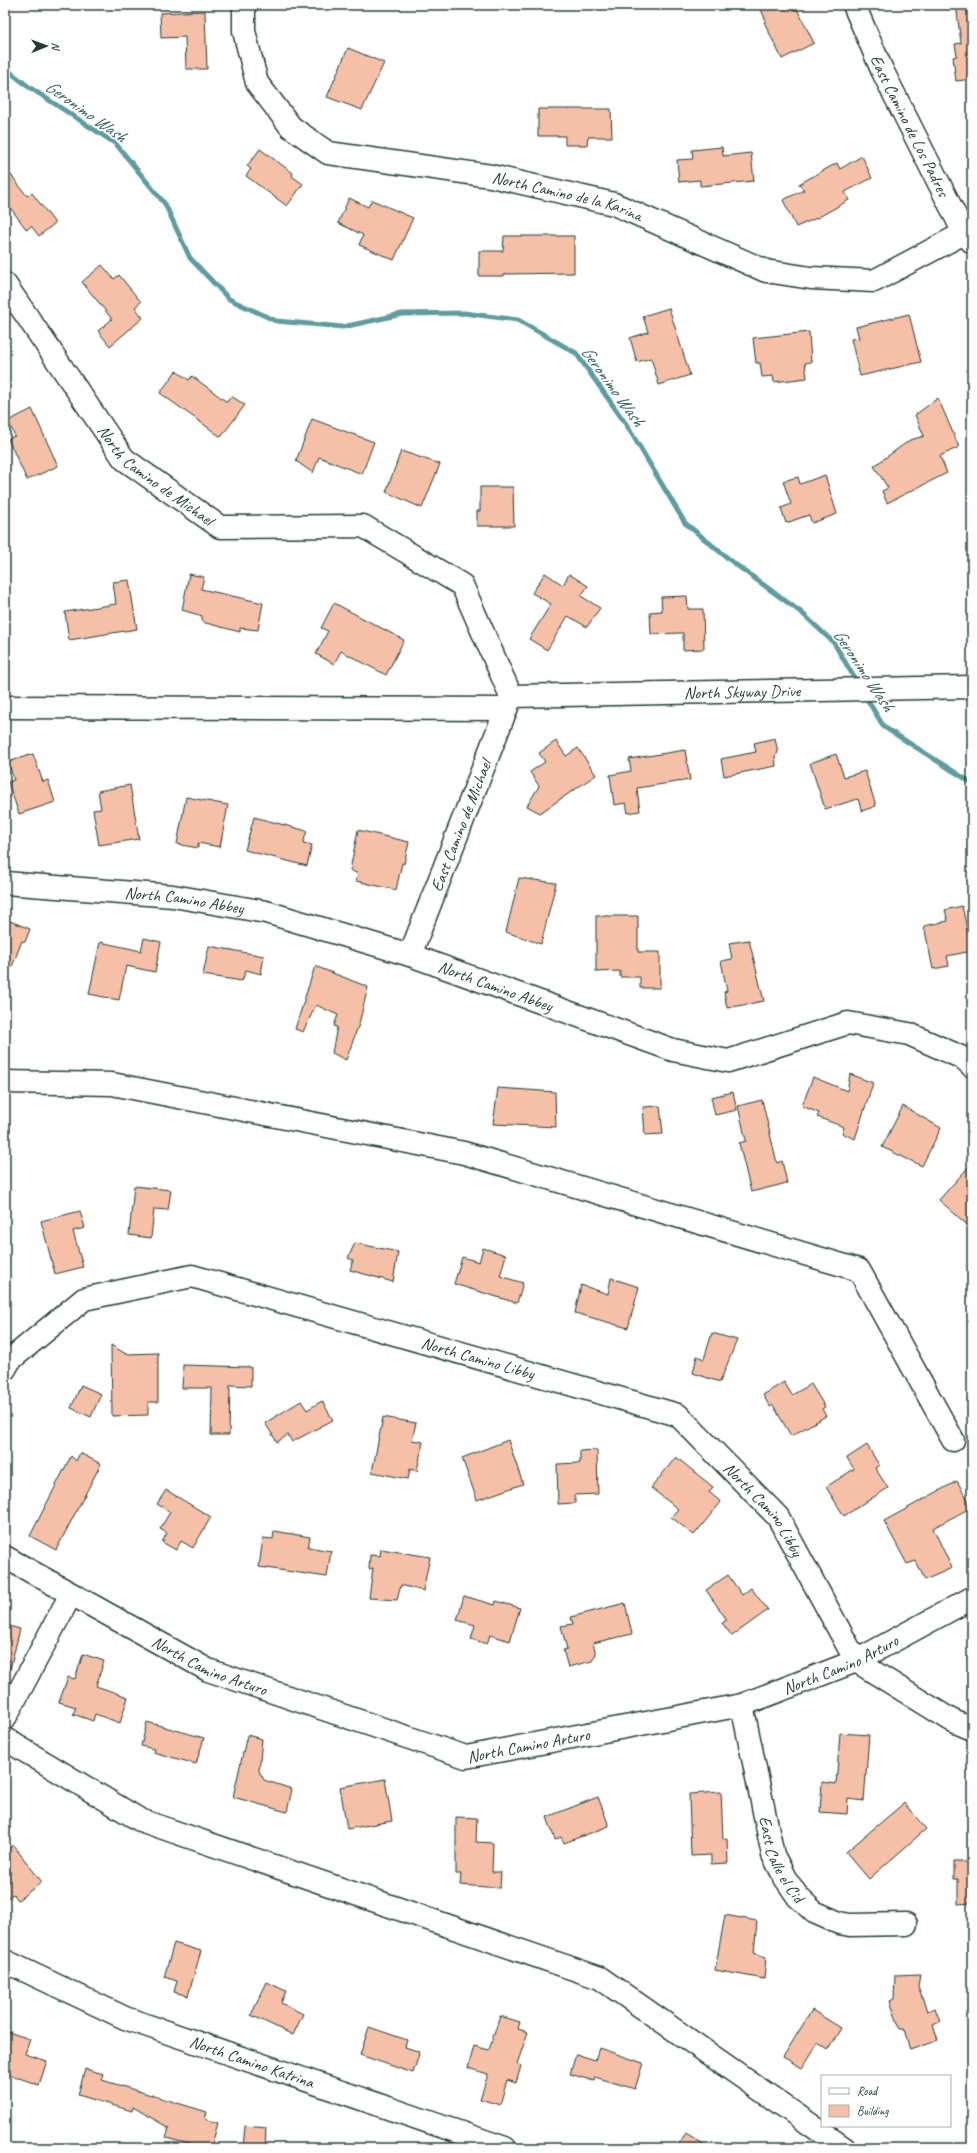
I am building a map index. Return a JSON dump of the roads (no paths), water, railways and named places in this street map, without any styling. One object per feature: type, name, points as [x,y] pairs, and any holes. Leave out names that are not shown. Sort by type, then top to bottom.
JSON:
[{"type":"street","name":"North Camino de la Karina","points":[[244,5],[244,31],[257,83],[291,127],[328,153],[491,176],[614,204],[766,270],[811,278],[874,281],[968,238]]},
{"type":"street","name":"East Camino de Los Padres","points":[[854,5],[882,70],[968,238]]},
{"type":"street","name":"North Camino de Michael","points":[[5,284],[124,459],[220,527],[362,526],[462,585],[508,703]]},
{"type":"street","name":"North Skyway Drive","points":[[5,707],[508,703],[972,687]]},
{"type":"street","name":"East Camino de Michael","points":[[410,955],[508,703]]},
{"type":"street","name":"North Camino Abbey","points":[[5,883],[189,898],[266,912],[410,955],[673,1050],[728,1061],[848,1023],[909,1034],[963,1058],[972,1066]]},
{"type":"street","points":[[5,1082],[112,1084],[464,1153],[859,1270],[953,1440]]},
{"type":"street","name":"North Camino Libby","points":[[5,1369],[10,1360],[84,1299],[192,1276],[678,1415],[778,1517],[856,1661]]},
{"type":"street","name":"North Camino Arturo","points":[[5,1557],[208,1670],[466,1756],[742,1705],[856,1661],[972,1598]]},
{"type":"street","points":[[5,1718],[71,1594]]},
{"type":"street","points":[[856,1661],[951,1720],[972,1729]]},
{"type":"street","name":"East Calle el Cid","points":[[742,1705],[773,1855],[785,1878],[798,1897],[814,1912],[839,1923],[850,1925],[906,1924]]},
{"type":"street","points":[[5,1739],[140,1820],[600,1978],[844,2148]]},
{"type":"street","name":"North Camino Katrina","points":[[5,1961],[125,2018],[505,2148]]},
{"type":"waterway","name":"Geronimo Wash","points":[[5,68],[29,87],[116,144],[165,204],[190,258],[229,299],[276,321],[343,327],[402,314],[464,313],[518,320],[576,353],[626,424],[685,523],[735,564],[802,613],[834,643],[858,684]]},
{"type":"waterway","name":"Geronimo Wash","points":[[865,696],[884,727],[972,783]]}]
